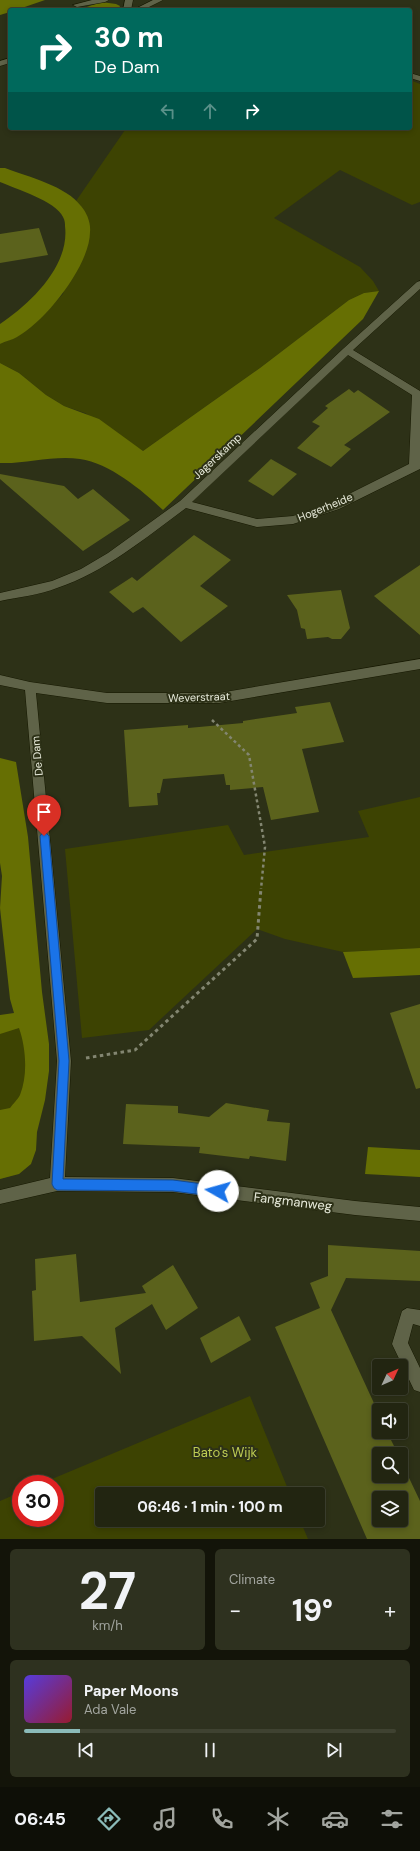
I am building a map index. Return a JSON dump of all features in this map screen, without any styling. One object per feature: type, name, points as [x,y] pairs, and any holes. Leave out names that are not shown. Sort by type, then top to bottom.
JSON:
[{"type":"street","points":[[77,5],[105,0]]},
{"type":"street","points":[[141,8],[159,0]]},
{"type":"street","name":"Jagerskamp","points":[[0,597],[54,585],[85,572],[112,556],[184,504],[347,350],[420,284]]},
{"type":"street","name":"Hogerheide","points":[[184,504],[257,523],[293,520],[334,506],[417,466],[419,395],[347,350]]},
{"type":"street","name":"Weverstraat","points":[[0,680],[30,687],[107,698],[219,698],[420,664]]},
{"type":"street","name":"De Dam","points":[[30,687],[64,1061],[57,1184]]},
{"type":"street","name":"Fangmanweg","points":[[0,1197],[57,1184],[173,1185],[355,1208],[420,1214]]},
{"type":"street","points":[[420,1318],[407,1316],[400,1344],[420,1384]]},
{"type":"path","points":[[64,1061],[135,1050],[257,939],[265,847],[248,755],[189,698]]},
{"type":"green space","points":[[0,0],[45,0],[22,8],[8,8],[8,13],[0,15]]},
{"type":"green space","points":[[101,2],[120,6],[119,8],[84,8]]},
{"type":"green space","points":[[412,81],[420,84],[420,202],[412,205],[340,170],[274,218],[360,267],[373,281],[379,291],[364,293],[349,300],[260,368],[143,451],[85,413],[64,406],[46,395],[19,373],[0,363],[0,344],[18,336],[35,323],[63,294],[81,206],[76,201],[125,130],[412,130]]},
{"type":"green space","points":[[0,168],[5,168],[36,179],[66,193],[74,199],[87,215],[90,229],[88,245],[83,260],[75,276],[64,291],[41,318],[28,329],[15,338],[0,344],[0,324],[12,316],[35,295],[55,269],[65,241],[65,221],[59,211],[44,201],[0,182]]},
{"type":"green space","points":[[379,291],[363,319],[163,510],[124,478],[91,462],[80,459],[60,458],[0,463],[0,363],[19,373],[46,395],[64,406],[99,419],[143,451],[260,368],[349,300],[364,293]]},
{"type":"green space","points":[[0,758],[16,762],[28,837],[42,992],[49,1044],[49,1071],[45,1100],[37,1132],[36,1150],[31,1164],[19,1174],[0,1179],[0,1110],[10,1108],[20,1095],[24,1079],[25,1053],[19,1028],[0,1034],[0,1015],[14,1013],[10,999],[0,908],[2,876],[0,863]]},
{"type":"green space","points":[[420,797],[420,948],[343,952],[285,939],[257,929],[149,1030],[82,1038],[65,849],[228,825],[244,855],[369,837],[358,811]]},
{"type":"green space","points":[[420,948],[420,975],[353,978],[343,952]]},
{"type":"green space","points":[[45,1020],[17,1174],[0,1179],[0,1024]]},
{"type":"green space","points":[[368,1147],[420,1150],[420,1177],[365,1174]]},
{"type":"green space","name":"Bato's Wijk","points":[[250,1396],[287,1487],[95,1487],[95,1527],[303,1527],[308,1539],[0,1539],[0,1501],[12,1496],[12,1527],[64,1527],[64,1475],[61,1475]]},
{"type":"building","points":[[39,228],[48,255],[0,263],[0,234]]},
{"type":"building","points":[[349,389],[354,393],[358,390],[390,412],[344,445],[351,449],[331,467],[297,448],[320,426],[312,422],[328,408],[325,406]]},
{"type":"building","points":[[271,459],[297,474],[273,496],[248,481]]},
{"type":"building","points":[[0,474],[64,486],[78,499],[93,489],[130,520],[83,551],[0,479]]},
{"type":"building","points":[[194,535],[231,560],[200,586],[228,606],[181,642],[143,607],[133,613],[109,592],[132,577],[137,581]]},
{"type":"building","points":[[420,565],[420,635],[374,596]]},
{"type":"building","points":[[341,590],[350,628],[341,639],[332,639],[328,637],[307,639],[305,629],[301,628],[297,610],[287,595]]},
{"type":"building","points":[[330,702],[344,742],[302,749],[319,812],[271,820],[263,787],[230,790],[230,785],[226,785],[224,774],[163,779],[160,793],[157,793],[158,805],[129,807],[124,730],[188,725],[188,728],[243,723],[243,721],[297,713],[295,707]]},
{"type":"building","points":[[420,1004],[420,1088],[416,1089],[390,1013]]},
{"type":"building","points":[[226,1103],[269,1110],[267,1121],[290,1123],[286,1161],[250,1156],[249,1159],[199,1153],[200,1147],[123,1144],[126,1104],[178,1106],[178,1113],[209,1117]]},
{"type":"building","points":[[328,1245],[420,1251],[420,1281],[346,1278],[331,1310],[374,1403],[372,1403],[372,1439],[390,1439],[394,1447],[372,1447],[372,1483],[408,1483],[408,1476],[420,1501],[420,1539],[367,1539],[275,1327],[320,1308],[310,1283],[328,1276]]},
{"type":"building","points":[[76,1254],[80,1302],[146,1293],[142,1286],[173,1265],[198,1308],[166,1330],[152,1304],[115,1328],[121,1374],[82,1336],[34,1341],[32,1291],[36,1290],[35,1259]]},
{"type":"building","points":[[239,1316],[251,1340],[211,1363],[200,1338]]},
{"type":"route","points":[[44,836],[64,1061],[57,1184],[173,1185],[218,1191]]}]
